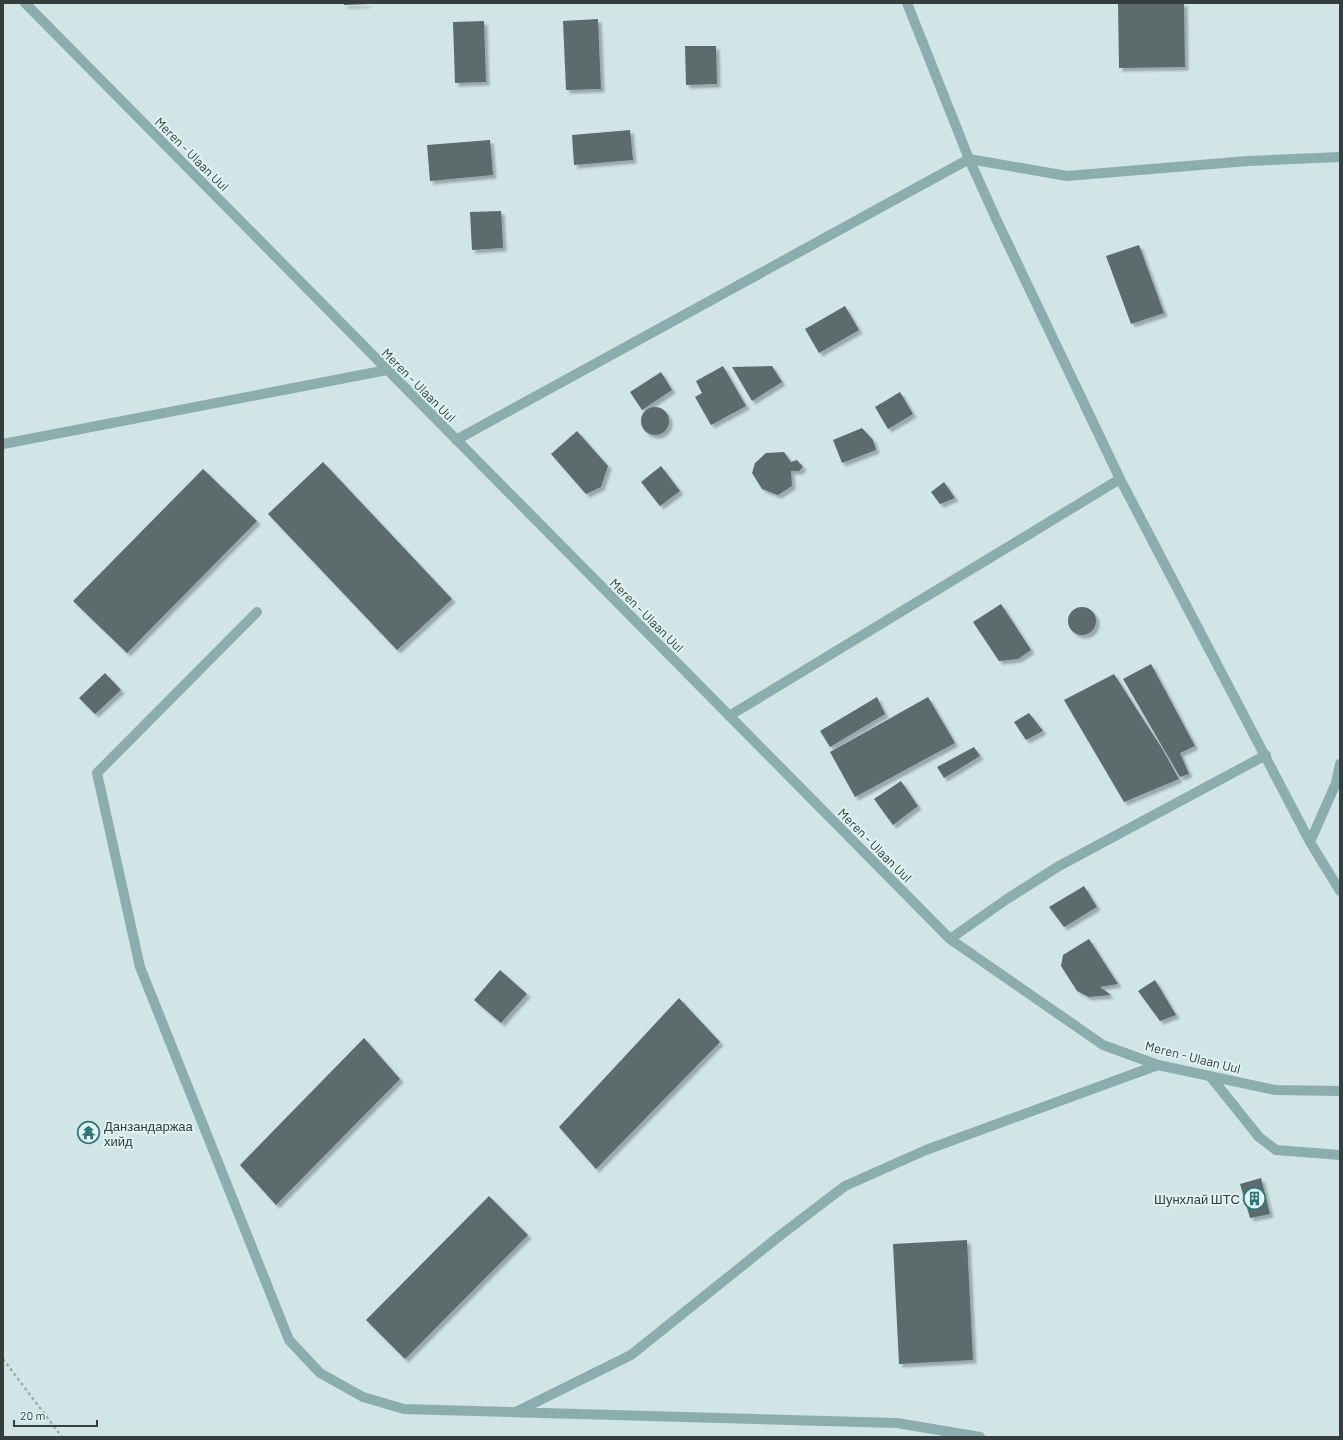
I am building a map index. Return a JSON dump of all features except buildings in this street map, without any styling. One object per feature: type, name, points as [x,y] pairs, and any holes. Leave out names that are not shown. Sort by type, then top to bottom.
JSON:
[{"type":"street","name":"Meren - Ulaan Uul","points":[[25,3],[950,939],[1103,1045],[1158,1065],[1275,1090],[1340,1092]]},
{"type":"street","points":[[907,3],[969,159],[1120,479],[1266,755],[1310,842],[1340,891]]},
{"type":"street","points":[[456,440],[969,159],[1067,176],[1248,161],[1340,157]]},
{"type":"street","points":[[3,444],[387,370]]},
{"type":"street","points":[[729,716],[1120,479]]},
{"type":"street","points":[[256,612],[97,773],[140,967],[289,1340],[320,1373],[363,1397],[404,1409],[898,1423],[980,1437]]},
{"type":"street","points":[[950,939],[1007,899],[1059,866],[1266,755]]},
{"type":"street","points":[[1310,842],[1336,783],[1340,764]]},
{"type":"street","points":[[516,1412],[631,1356],[782,1234],[846,1186],[926,1150],[1158,1065]]},
{"type":"street","points":[[1210,1076],[1259,1138],[1276,1150],[1340,1155]]},
{"type":"path","points":[[3,1359],[62,1437]]},
{"type":"place","name":"Данзандаржаа хийд","points":[[89,1133]]},
{"type":"place","name":"Шунхлай ШТС","points":[[1255,1199]]}]
